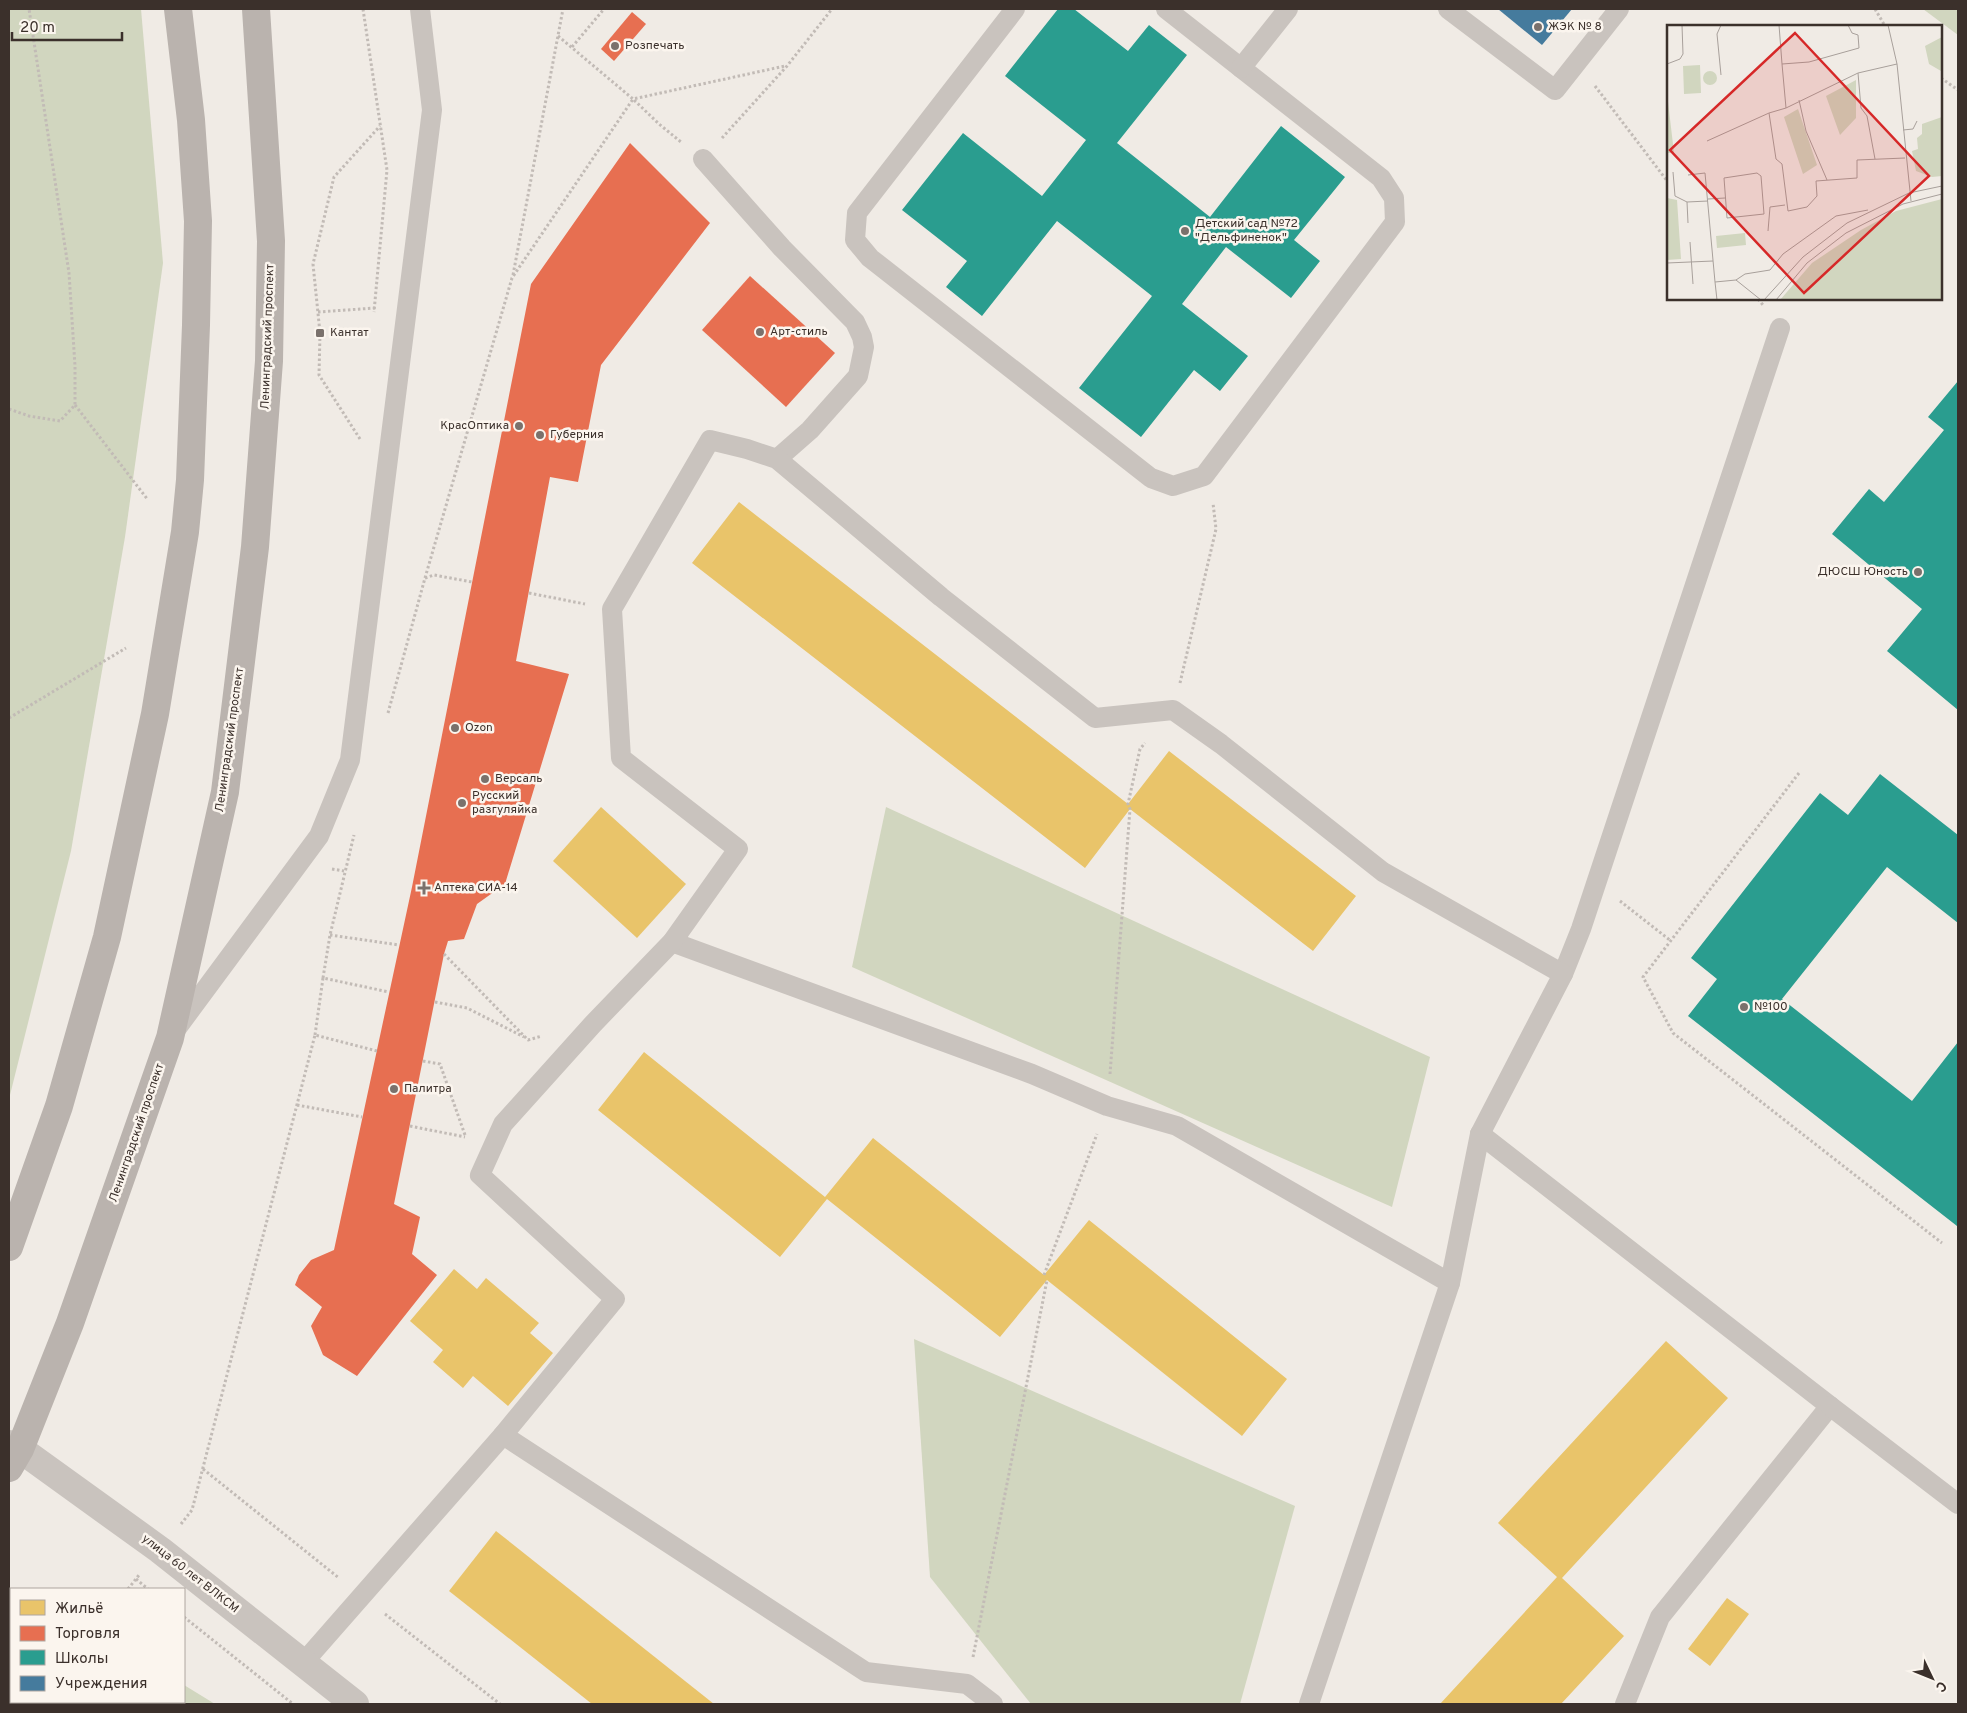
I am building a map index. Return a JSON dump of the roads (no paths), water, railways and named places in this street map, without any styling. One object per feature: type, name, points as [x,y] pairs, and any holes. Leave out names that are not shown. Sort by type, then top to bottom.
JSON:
[{"type":"main road","points":[[9,1247],[59,1106],[107,938],[154,714],[185,532],[190,480],[196,345],[198,221],[191,120],[178,9]]},
{"type":"main road","name":"Ленинградский проспект","points":[[12,1454],[70,1323],[170,1038],[226,792],[255,547],[269,362],[271,241],[256,9]]},
{"type":"street","name":"улица 60 лет ВЛКСМ","points":[[12,1454],[160,1550],[355,1704]]},
{"type":"lane","points":[[170,1038],[319,836],[350,760],[432,110],[420,9]]},
{"type":"lane","points":[[1015,9],[857,214],[855,240],[870,258],[1151,478],[1173,486],[1204,476],[1395,222],[1394,198],[1381,178],[1166,9]]},
{"type":"lane","points":[[1241,68],[1288,9]]},
{"type":"lane","points":[[1448,9],[1555,90],[1619,9]]},
{"type":"lane","points":[[703,159],[782,248],[855,322],[862,337],[864,347],[858,376],[810,430],[777,459]]},
{"type":"lane","points":[[1309,1704],[1450,1283],[1480,1134],[1564,974],[1581,929],[1780,328]]},
{"type":"lane","points":[[303,1663],[503,1435],[615,1299],[480,1175],[503,1124],[672,942],[738,849],[621,758],[612,609],[710,440],[777,459],[941,597],[1095,718],[1174,710],[1221,744],[1383,872],[1564,974]]},
{"type":"lane","points":[[672,942],[1032,1074],[1107,1106],[1177,1126],[1450,1283]]},
{"type":"lane","points":[[1480,1134],[1958,1504]]},
{"type":"lane","points":[[1625,1704],[1660,1617],[1830,1406]]},
{"type":"lane","points":[[503,1435],[866,1672],[967,1684],[993,1704]]},
{"type":"place","name":"ЖЭК № 8","points":[[1538,27]]},
{"type":"place","name":"Розпечать","points":[[615,46]]},
{"type":"place","name":"Детский сад №72 \"Дельфиненок\"","points":[[1185,231]]},
{"type":"place","name":"Арт-стиль","points":[[760,332]]},
{"type":"place","name":"Кантат","points":[[320,333]]},
{"type":"place","name":"КрасОптика","points":[[519,426]]},
{"type":"place","name":"Губерния","points":[[540,435]]},
{"type":"place","name":"ДЮСШ Юность","points":[[1918,572]]},
{"type":"place","name":"Ozon","points":[[455,728]]},
{"type":"place","name":"Версаль","points":[[485,779]]},
{"type":"place","name":"Русский разгуляйка","points":[[462,803]]},
{"type":"place","name":"Аптека СИА-14","points":[[424,888]]},
{"type":"place","name":"№100","points":[[1744,1007]]},
{"type":"place","name":"Палитра","points":[[394,1089]]}]
